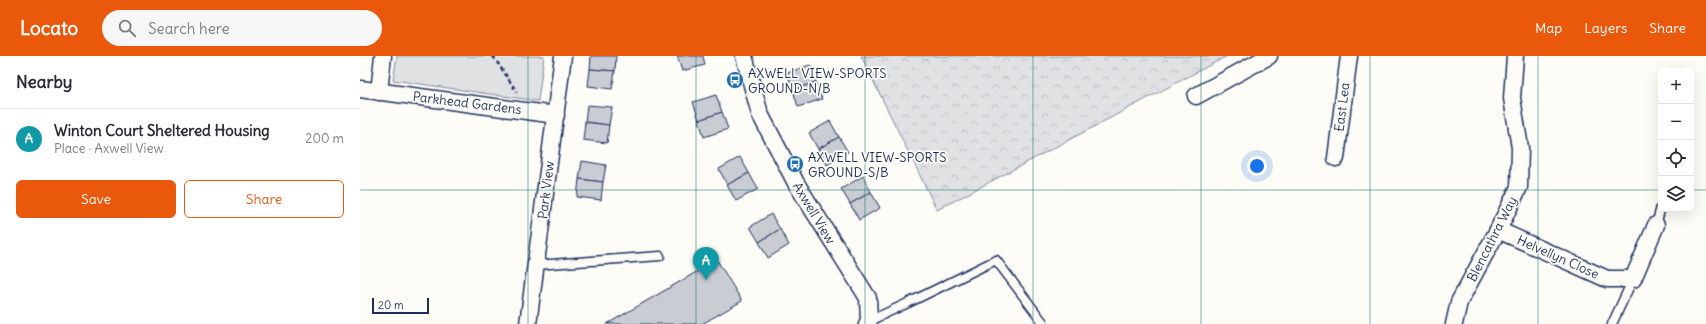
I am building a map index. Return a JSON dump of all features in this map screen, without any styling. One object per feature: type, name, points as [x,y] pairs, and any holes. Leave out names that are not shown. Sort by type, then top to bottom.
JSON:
[{"type":"street","points":[[379,92],[383,56]]},
{"type":"street","name":"Park View","points":[[528,324],[563,56]]},
{"type":"street","name":"Axwell View","points":[[744,56],[760,114],[796,183],[868,298],[868,322]]},
{"type":"street","points":[[1196,96],[1269,56]]},
{"type":"street","name":"East Lea","points":[[1336,158],[1349,56]]},
{"type":"street","name":"Blencathra Way","points":[[1454,324],[1460,302],[1519,187],[1520,148],[1512,98],[1515,56]]},
{"type":"street","name":"Parkhead Gardens","points":[[360,89],[556,115]]},
{"type":"street","points":[[1633,279],[1656,225]]},
{"type":"street","name":"Helvellyn Close","points":[[1498,230],[1607,279],[1633,279]]},
{"type":"lane","points":[[1656,225],[1660,212]]},
{"type":"lane","points":[[536,265],[660,256]]},
{"type":"lane","points":[[868,322],[996,260],[1043,322]]},
{"type":"lane","points":[[1612,324],[1633,279]]},
{"type":"path","points":[[493,56],[530,112]]},
{"type":"green space","points":[[397,56],[544,56],[538,101],[393,80]]},
{"type":"green space","points":[[861,56],[1227,56],[937,210]]},
{"type":"building","points":[[591,56],[616,56],[615,71],[590,69]]},
{"type":"building","points":[[677,56],[703,56],[705,65],[682,71]]},
{"type":"building","points":[[810,65],[816,82],[793,90],[787,73]]},
{"type":"building","points":[[590,69],[615,71],[612,89],[588,86]]},
{"type":"building","points":[[816,82],[822,99],[798,107],[793,90]]},
{"type":"building","points":[[716,95],[722,112],[699,120],[693,102]]},
{"type":"building","points":[[587,105],[612,107],[609,125],[585,122]]},
{"type":"building","points":[[722,112],[728,129],[704,137],[699,120]]},
{"type":"building","points":[[830,121],[839,137],[818,149],[809,133]]},
{"type":"building","points":[[585,122],[609,125],[607,143],[583,140]]},
{"type":"building","points":[[839,137],[848,152],[827,165],[818,149]]},
{"type":"building","points":[[740,157],[749,173],[727,185],[719,169]]},
{"type":"building","points":[[582,161],[606,165],[603,182],[579,179]]},
{"type":"building","points":[[749,173],[758,189],[736,201],[727,185]]},
{"type":"building","points":[[863,176],[871,192],[850,204],[841,189]]},
{"type":"building","points":[[579,179],[603,182],[601,200],[577,197]]},
{"type":"building","points":[[871,192],[880,208],[859,220],[850,204]]},
{"type":"building","points":[[771,214],[780,229],[759,242],[750,227]]},
{"type":"building","points":[[780,229],[789,245],[768,258],[759,242]]},
{"type":"building","points":[[717,260],[742,301],[702,324],[607,324]]},
{"type":"place","name":"AXWELL VIEW-SPORTS GROUND-N/B","points":[[735,80]]},
{"type":"place","name":"AXWELL VIEW-SPORTS GROUND-S/B","points":[[795,164]]},
{"type":"place","name":"Winton Court Sheltered Housing","points":[[706,280]]}]
